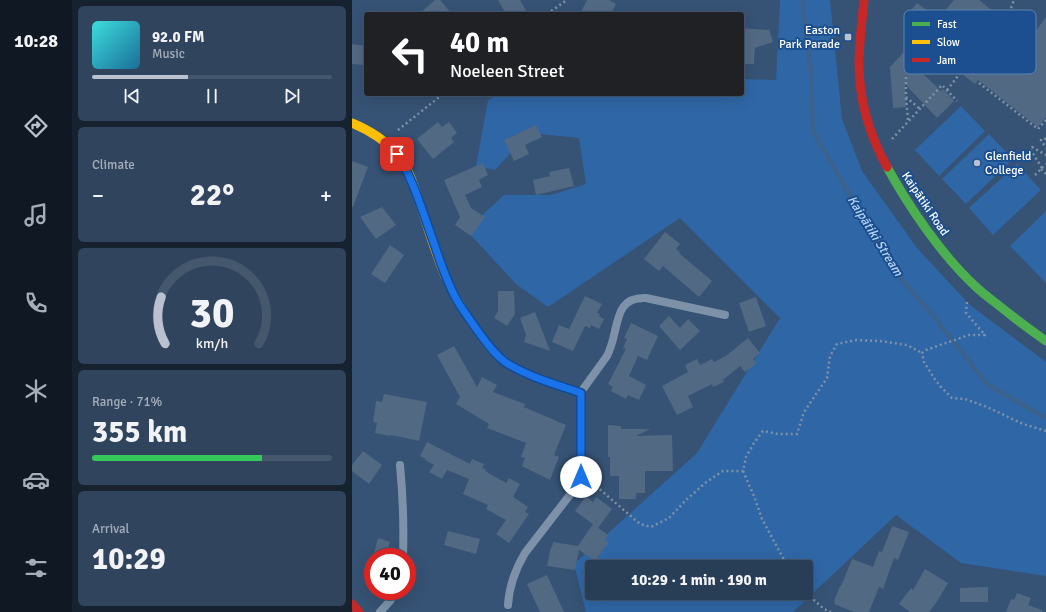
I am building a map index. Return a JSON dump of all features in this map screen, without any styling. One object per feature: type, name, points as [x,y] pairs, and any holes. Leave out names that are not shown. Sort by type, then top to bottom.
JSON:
[{"type":"street","name":"Kaipātiki Road","points":[[855,0],[860,38]]},
{"type":"street","name":"Kaipātiki Road","points":[[864,0],[858,66],[863,107],[877,150],[896,185],[930,235],[969,280],[1046,342]]},
{"type":"street","points":[[352,123],[362,127],[383,141],[397,154],[404,164],[451,288],[458,302],[489,346],[506,362],[529,375],[581,393],[581,477]]},
{"type":"street","points":[[352,604],[359,612]]},
{"type":"lane","points":[[581,393],[607,356],[610,350],[618,316],[629,301],[646,298],[725,315]]},
{"type":"lane","points":[[400,465],[404,523],[403,548]]},
{"type":"lane","points":[[508,605],[510,588],[519,563],[576,487],[581,477]]},
{"type":"lane","points":[[380,612],[391,600]]},
{"type":"path","points":[[550,12],[567,0]]},
{"type":"path","points":[[1010,10],[1014,0]]},
{"type":"path","points":[[947,90],[960,74]]},
{"type":"path","points":[[906,77],[908,120]]},
{"type":"path","points":[[980,83],[1038,129],[1046,120]]},
{"type":"path","points":[[888,142],[942,85],[957,101]]},
{"type":"path","points":[[397,130],[440,96]]},
{"type":"path","points":[[906,97],[920,109]]},
{"type":"path","points":[[1046,140],[1043,138],[1041,140],[1046,148]]},
{"type":"path","points":[[1046,155],[1032,147],[1030,149],[1046,174]]},
{"type":"path","points":[[1035,175],[1046,164]]},
{"type":"path","points":[[922,354],[926,350],[968,335],[985,335],[966,313],[967,300]]},
{"type":"path","points":[[784,560],[762,519],[743,471],[746,457],[762,431],[778,434],[797,434],[804,412],[827,378],[830,356],[837,344],[856,340],[880,341],[907,345],[922,354],[924,362],[934,378],[952,398],[965,399],[987,407],[1023,424],[1046,431]]},
{"type":"path","points":[[594,484],[640,524],[651,527],[669,518],[705,483],[723,471],[743,471]]},
{"type":"path","points":[[813,599],[824,609],[831,612]]},
{"type":"shaded area","points":[[780,0],[830,0],[842,119],[862,171],[917,248],[970,305],[1046,362],[1046,576],[961,563],[896,515],[813,593],[813,560],[585,560],[585,600],[806,600],[793,612],[586,612],[574,564],[697,453],[780,318],[680,218],[548,307],[516,284],[466,230],[504,195],[551,195],[586,184],[579,138],[529,133],[495,170],[476,166],[488,100],[496,96],[744,96],[744,79],[776,80]]},
{"type":"shaded area","points":[[961,106],[985,131],[939,176],[915,150]]},
{"type":"shaded area","points":[[989,134],[1013,159],[966,204],[942,179]]},
{"type":"shaded area","points":[[1017,164],[1041,190],[993,235],[969,208]]},
{"type":"shaded area","points":[[1046,211],[1046,283],[1010,246]]},
{"type":"building","points":[[435,0],[440,0],[450,12],[421,12]]},
{"type":"building","points":[[498,0],[520,0],[527,12],[505,12]]},
{"type":"building","points":[[587,0],[609,0],[616,4],[612,12],[581,12]]},
{"type":"building","points":[[954,0],[979,0],[992,10],[946,10]]},
{"type":"building","points":[[917,3],[926,10],[911,10]]},
{"type":"building","points":[[1046,17],[1046,117],[1038,127],[978,80],[975,84],[962,74],[1036,74],[1036,31]]},
{"type":"building","points":[[744,28],[769,29],[773,42],[755,48],[754,64],[744,64]]},
{"type":"building","points":[[352,44],[364,46],[364,65],[352,64]]},
{"type":"building","points":[[903,53],[904,74],[923,74],[941,91],[943,89],[954,101],[937,118],[905,84],[906,107],[893,108],[890,67]]},
{"type":"building","points":[[438,122],[442,127],[449,122],[457,133],[451,138],[454,142],[433,159],[417,139]]},
{"type":"building","points":[[536,125],[542,137],[525,145],[529,154],[514,161],[504,140]]},
{"type":"building","points":[[352,161],[368,167],[353,207],[352,207]]},
{"type":"building","points":[[483,163],[488,175],[479,180],[482,187],[465,195],[471,208],[485,217],[471,236],[455,225],[460,217],[444,180]]},
{"type":"building","points":[[569,168],[574,186],[536,195],[533,180],[550,176],[549,172]]},
{"type":"building","points":[[382,207],[396,225],[376,239],[360,217]]},
{"type":"building","points":[[665,232],[680,244],[676,249],[680,252],[679,253],[712,281],[699,297],[663,266],[659,271],[644,259]]},
{"type":"building","points":[[390,245],[404,255],[385,283],[371,274]]},
{"type":"building","points":[[498,291],[514,291],[515,314],[507,326],[494,318],[498,311]]},
{"type":"building","points":[[585,296],[602,304],[597,313],[604,319],[599,329],[591,325],[590,328],[585,326],[573,351],[552,342],[559,325],[569,329]]},
{"type":"building","points":[[756,297],[766,326],[749,332],[739,303]]},
{"type":"building","points":[[535,312],[550,351],[524,342],[526,335],[520,318]]},
{"type":"building","points":[[669,316],[680,328],[688,319],[700,331],[680,350],[659,326]]},
{"type":"building","points":[[631,323],[658,336],[647,360],[638,356],[629,376],[646,385],[639,400],[628,395],[626,399],[611,391],[613,387],[608,384],[626,349],[623,348],[627,339],[624,338]]},
{"type":"building","points":[[748,338],[760,353],[753,359],[757,363],[745,372],[740,366],[723,380],[724,382],[713,387],[712,384],[688,396],[693,407],[677,415],[662,386],[688,372],[685,365],[697,359],[700,365],[712,359],[714,362],[726,356]]},
{"type":"building","points":[[454,346],[477,387],[482,377],[497,385],[493,392],[525,404],[524,407],[566,425],[554,455],[559,457],[550,480],[522,466],[525,458],[521,457],[526,443],[487,428],[489,424],[456,404],[460,397],[437,355]]},
{"type":"building","points":[[384,394],[427,402],[419,441],[375,433],[377,423],[373,422],[376,401],[382,402]]},
{"type":"building","points":[[608,425],[621,426],[621,429],[650,429],[636,436],[672,435],[673,471],[645,471],[645,493],[636,493],[636,499],[619,499],[619,476],[610,476],[610,457],[608,457]]},
{"type":"building","points":[[427,442],[470,464],[472,459],[484,464],[482,468],[486,469],[485,471],[506,483],[509,478],[520,484],[513,497],[528,507],[525,512],[529,514],[509,543],[496,534],[506,520],[486,509],[488,505],[463,494],[469,479],[447,470],[442,479],[429,472],[434,465],[420,456]]},
{"type":"building","points":[[363,451],[382,465],[369,484],[352,471],[352,465]]},
{"type":"building","points":[[586,496],[593,502],[596,497],[612,509],[598,528],[575,511]]},
{"type":"building","points":[[593,524],[608,535],[605,540],[609,542],[596,560],[579,550],[575,570],[547,566],[553,542],[578,546]]},
{"type":"building","points":[[892,526],[909,532],[898,560],[894,558],[883,589],[879,587],[869,612],[854,612],[834,604],[852,559],[873,567],[879,551],[882,552]]},
{"type":"building","points":[[448,531],[480,539],[476,554],[444,545]]},
{"type":"building","points":[[378,538],[390,542],[388,548],[375,548]]},
{"type":"building","points":[[925,569],[948,583],[929,612],[910,612],[899,604],[911,588],[913,590]]},
{"type":"building","points":[[547,575],[564,612],[540,612],[527,584]]},
{"type":"building","points":[[988,587],[988,602],[960,602],[960,588]]},
{"type":"building","points":[[1017,593],[1031,598],[1028,605],[1042,610],[1042,612],[1006,612],[1011,599],[1014,600]]},
{"type":"waterway","name":"Kaipātiki Stream","points":[[802,0],[811,73],[813,131],[891,267],[935,318],[988,385],[1046,418]]},
{"type":"traffic: fast","points":[[887,167],[915,214],[938,245],[962,273],[985,295],[1046,341]]},
{"type":"traffic: fast","points":[[445,276],[458,302],[474,326],[497,355],[524,373],[581,393],[581,477]]},
{"type":"traffic: slow","points":[[352,123],[371,132],[382,140],[397,154],[405,165],[445,276]]},
{"type":"traffic: jam","points":[[864,0],[859,56],[861,91],[863,104],[875,143],[887,167]]},
{"type":"traffic: jam","points":[[352,604],[359,612]]},
{"type":"place","name":"Easton Park Parade","points":[[848,37]]},
{"type":"place","name":"Glenfield College","points":[[977,163]]},
{"type":"route","points":[[397,154],[404,164],[414,187],[451,288],[458,302],[489,346],[506,362],[529,375],[581,393],[581,477]]}]
